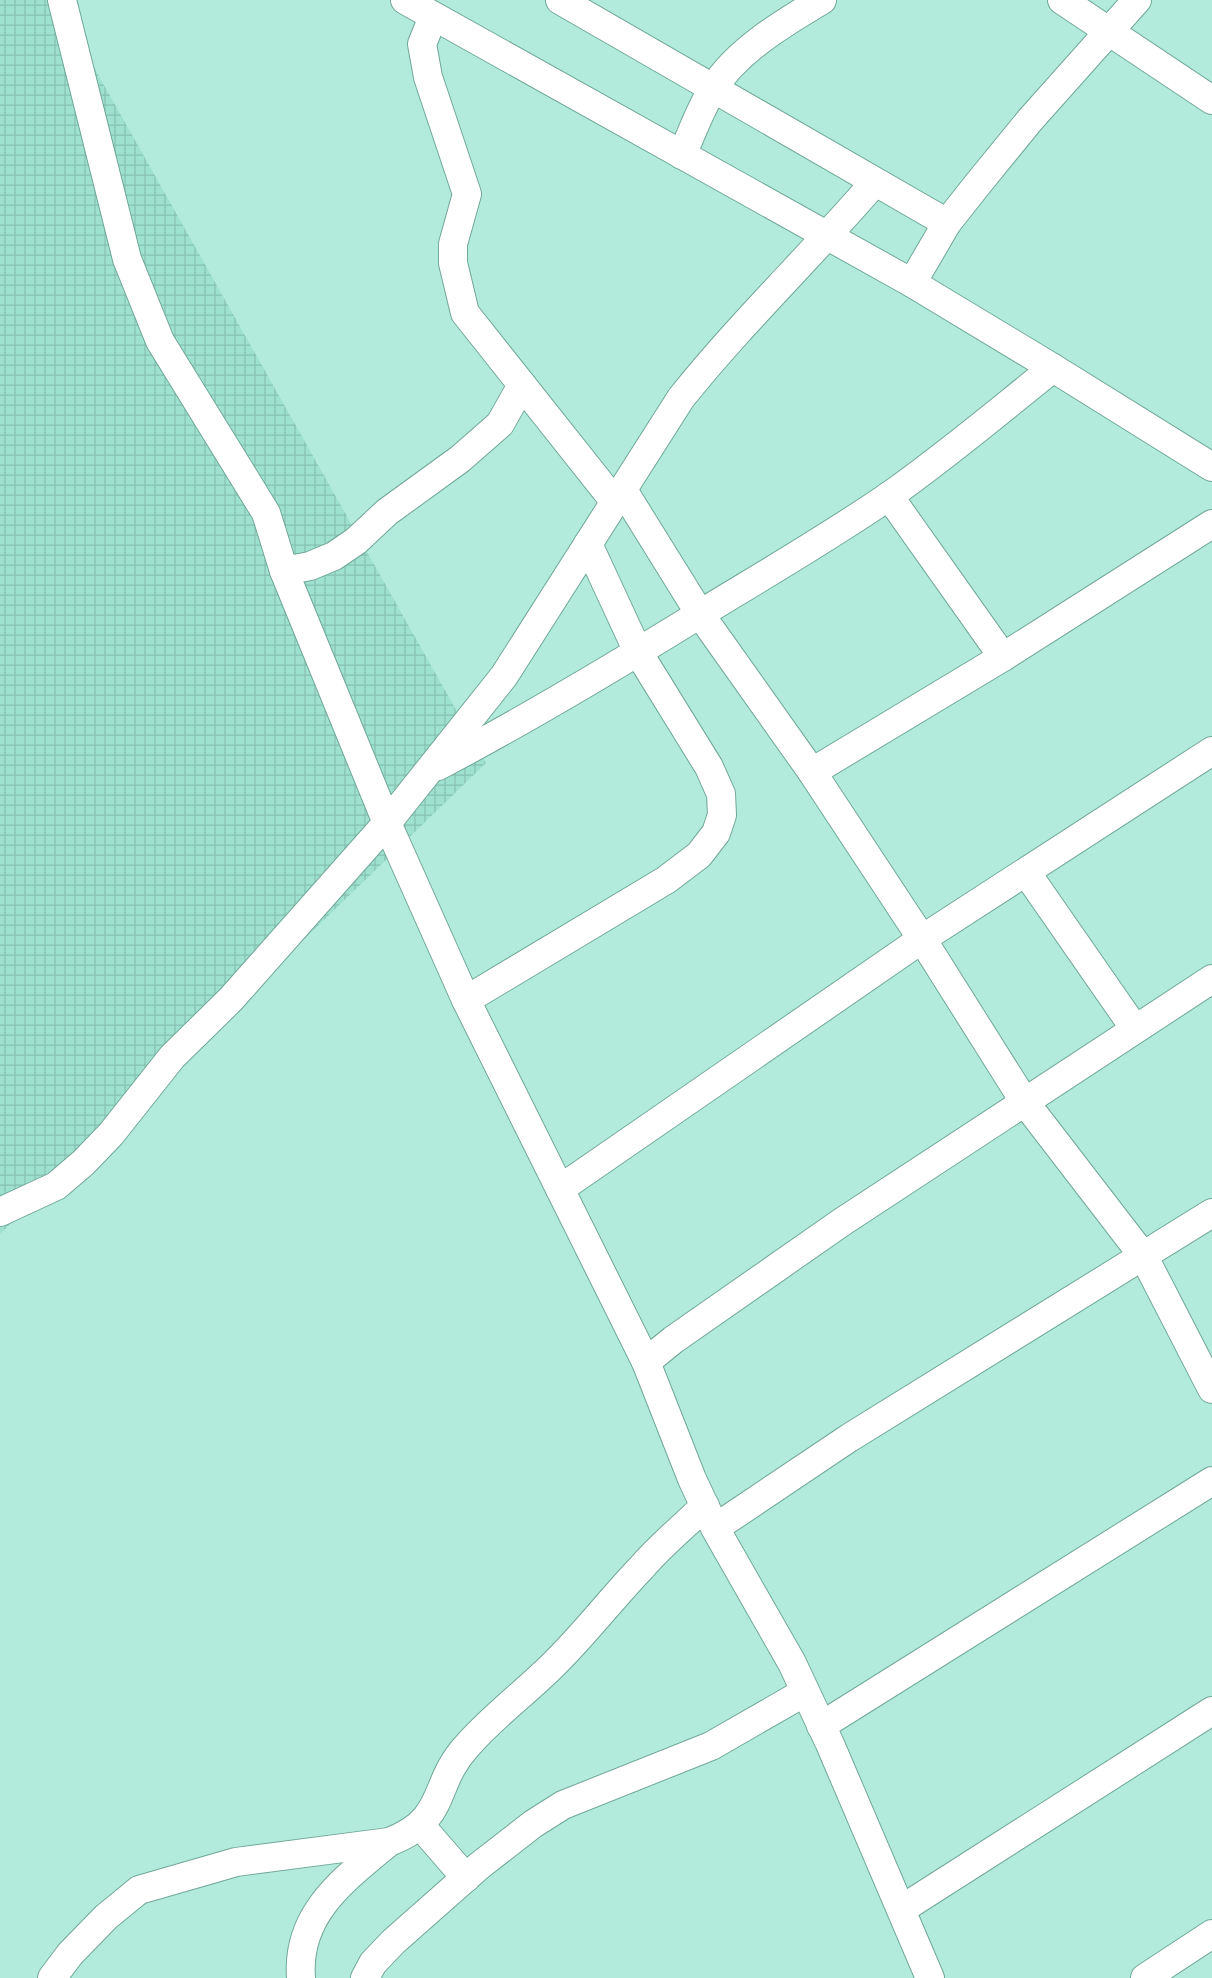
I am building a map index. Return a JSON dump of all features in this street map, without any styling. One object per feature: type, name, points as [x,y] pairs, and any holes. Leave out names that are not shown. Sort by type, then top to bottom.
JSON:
[{"type":"street","points":[[62,0],[127,259],[160,341],[266,513],[284,571],[387,823],[466,1000],[646,1362],[710,1517],[792,1663],[902,1909],[930,1978]]},
{"type":"street","points":[[405,0],[912,283],[1212,467]]},
{"type":"street","points":[[560,0],[947,224]]},
{"type":"street","points":[[682,155],[713,88],[738,60],[771,33],[822,0]]},
{"type":"street","points":[[1062,0],[1110,30],[1212,100]]},
{"type":"street","points":[[912,283],[947,224],[1030,120],[1137,0]]},
{"type":"street","points":[[434,16],[422,44],[428,77],[467,194],[453,244],[453,263],[465,313],[522,385],[619,496],[812,772],[922,939],[1024,1102],[1144,1257],[1212,1389]]},
{"type":"street","points":[[0,1212],[56,1186],[83,1163],[111,1134],[172,1057],[231,999],[387,823],[504,676],[680,398],[715,355],[828,236],[874,183]]},
{"type":"street","points":[[428,771],[494,737],[638,652],[889,496],[965,439],[1053,368]]},
{"type":"street","points":[[284,571],[310,566],[334,556],[356,541],[387,512],[460,459],[500,424],[522,385]]},
{"type":"street","points":[[889,496],[1003,657]]},
{"type":"street","points":[[812,772],[1003,657],[1212,524]]},
{"type":"street","points":[[466,1000],[666,880],[699,854],[716,833],[722,815],[720,794],[709,767],[638,652],[588,544]]},
{"type":"street","points":[[560,1189],[922,939],[1212,752]]},
{"type":"street","points":[[1026,872],[1135,1029]]},
{"type":"street","points":[[646,1362],[680,1335],[834,1227],[1212,979]]},
{"type":"street","points":[[52,1978],[70,1954],[106,1918],[139,1890],[236,1862],[389,1842],[409,1834],[430,1815],[456,1759],[466,1746],[584,1634],[642,1567],[710,1517],[849,1438],[1144,1257],[1212,1213]]},
{"type":"street","points":[[821,1726],[1212,1480]]},
{"type":"street","points":[[365,1978],[373,1963],[393,1942],[466,1878],[533,1824],[563,1805],[711,1746],[805,1692]]},
{"type":"street","points":[[902,1909],[1212,1711]]},
{"type":"street","points":[[420,1825],[466,1878]]},
{"type":"street","points":[[300,1978],[302,1947],[310,1922],[335,1888],[389,1842]]},
{"type":"street","points":[[1146,1978],[1212,1934]]},
{"type":"shaded area","points":[[0,0],[56,0],[486,763],[0,1234]]}]
